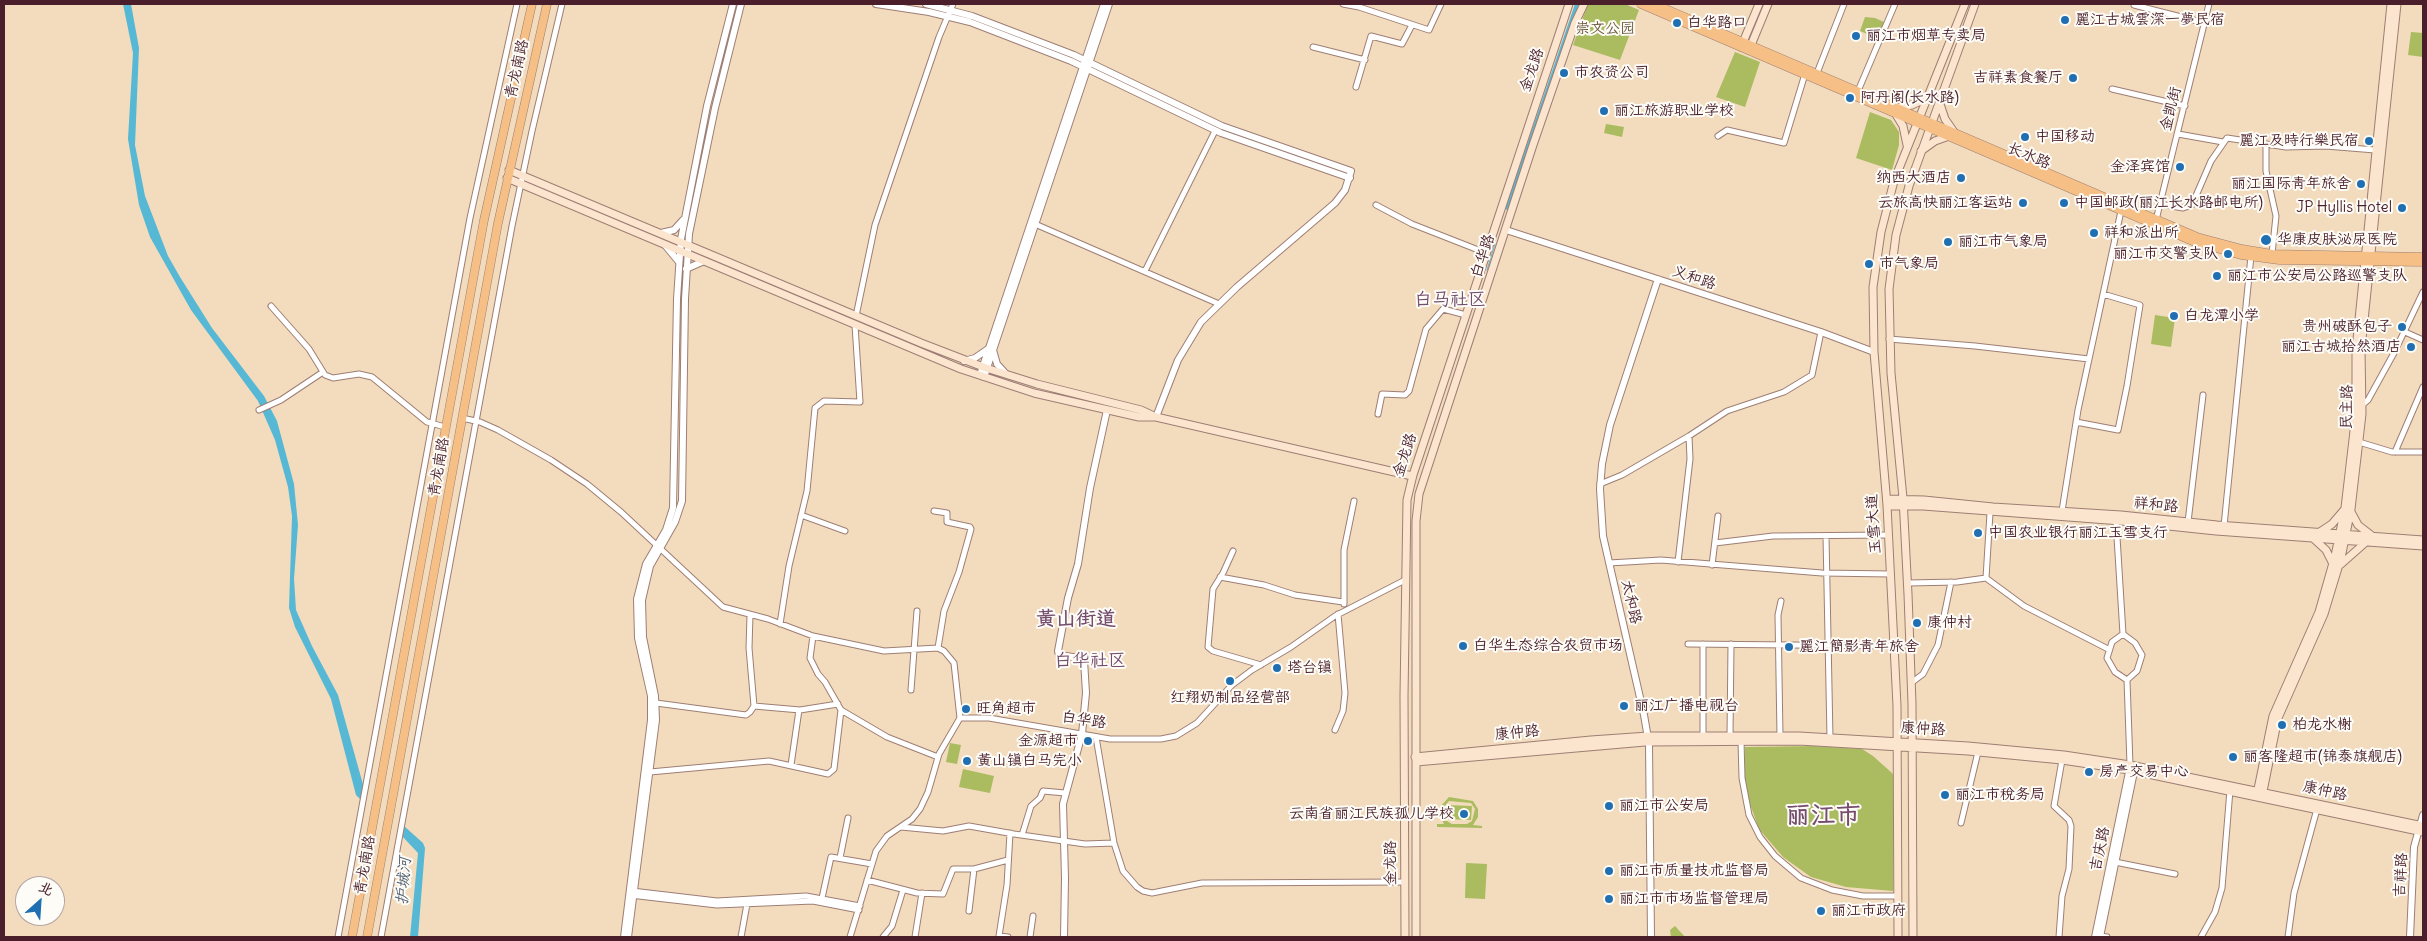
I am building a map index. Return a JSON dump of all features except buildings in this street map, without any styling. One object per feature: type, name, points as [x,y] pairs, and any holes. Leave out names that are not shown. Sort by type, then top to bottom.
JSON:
[{"type":"main road","name":"青龙南路","points":[[352,937],[493,172],[532,4]]},
{"type":"main road","name":"青龙南路","points":[[367,937],[507,178],[547,4]]},
{"type":"main road","name":"金龙路","points":[[1405,937],[1405,510],[1412,476],[1569,4]]},
{"type":"main road","name":"白华路","points":[[1416,579],[1417,512],[1421,486],[1558,71],[1584,4]]},
{"type":"main road","name":"长水路","points":[[1641,4],[1858,90],[1896,110]]},
{"type":"main road","name":"长水路","points":[[1654,4],[1805,74],[2212,242],[2272,254],[2423,262]]},
{"type":"main road","points":[[1746,46],[1759,4]]},
{"type":"main road","points":[[1746,46],[1768,4]]},
{"type":"main road","name":"玉雪大道","points":[[1898,937],[1897,744],[1894,646],[1887,503],[1874,352],[1872,303],[1878,245],[1889,197],[1907,145],[1966,4]]},
{"type":"main road","name":"玉雪大道","points":[[1913,937],[1912,745],[1908,583],[1889,339],[1888,303],[1894,248],[1904,202],[1930,125],[1975,4]]},
{"type":"main road","name":"民主路","points":[[2260,794],[2278,718],[2324,614],[2348,509],[2359,442],[2362,405],[2361,349],[2367,259],[2375,150],[2391,4]]},
{"type":"main road","name":"民主路","points":[[2348,509],[2356,414],[2356,349],[2397,4]]},
{"type":"main road","points":[[1907,145],[1903,126],[1896,110],[1927,98]]},
{"type":"main road","points":[[1921,151],[1935,141],[1951,134],[1939,101]]},
{"type":"main road","name":"长水路","points":[[1951,134],[2121,211],[2196,242],[2251,256],[2291,261],[2423,257]]},
{"type":"main road","points":[[509,170],[984,368],[1141,410],[1156,417],[1412,476]]},
{"type":"main road","points":[[507,178],[855,325],[982,376],[1034,393],[1139,417],[1156,417]]},
{"type":"main road","name":"祥和路","points":[[1887,503],[1903,502],[2062,511],[2224,526],[2320,532],[2366,542],[2423,546]]},
{"type":"main road","name":"祥和路","points":[[1903,502],[1990,513],[2116,521],[2216,532],[2314,538],[2374,536],[2423,540]]},
{"type":"main road","points":[[2320,532],[2348,509],[2358,525],[2374,536]]},
{"type":"main road","points":[[2314,538],[2326,550],[2336,566],[2366,542]]},
{"type":"main road","name":"金龙路","points":[[1416,579],[1416,937]]},
{"type":"main road","name":"康仲路","points":[[1416,760],[1648,739],[1703,736],[1830,738],[2035,752],[2132,768],[2421,828]]},
{"type":"main road","name":"康仲路","points":[[1648,739],[1897,744]]},
{"type":"main road","name":"康仲路","points":[[1912,745],[2132,768],[2230,790],[2260,794],[2317,809],[2421,828]]},
{"type":"street","points":[[338,937],[479,170],[517,4]]},
{"type":"street","points":[[381,937],[520,184],[562,4]]},
{"type":"street","points":[[628,937],[651,720],[650,696],[638,638],[637,599],[643,573],[658,547],[676,522],[682,501],[686,268],[683,252],[684,219],[707,106],[734,4]]},
{"type":"street","points":[[684,243],[689,234],[713,116],[741,4]]},
{"type":"street","points":[[876,4],[950,10]]},
{"type":"street","points":[[926,4],[950,10],[970,22],[1086,64],[1223,127],[1351,174]]},
{"type":"street","points":[[982,376],[1035,224],[1104,4]]},
{"type":"street","points":[[964,360],[979,356],[991,348],[1086,64],[1109,4]]},
{"type":"street","points":[[1343,4],[1431,29],[1441,4]]},
{"type":"street","points":[[1816,73],[1844,4]]},
{"type":"street","points":[[1858,90],[1895,4]]},
{"type":"street","name":"金凯街","points":[[2156,220],[2209,4]]},
{"type":"street","points":[[2134,5],[2205,23]]},
{"type":"street","points":[[856,316],[875,225],[950,10]]},
{"type":"street","points":[[1356,87],[1371,36],[1402,44],[1412,25]]},
{"type":"street","points":[[1313,47],[1365,60]]},
{"type":"street","points":[[1086,64],[1215,131],[1351,174]]},
{"type":"street","points":[[1718,136],[1727,130],[1784,144],[1805,74]]},
{"type":"street","points":[[2112,89],[2185,106]]},
{"type":"street","points":[[1145,271],[1215,131]]},
{"type":"street","points":[[2178,134],[2223,142]]},
{"type":"street","points":[[2160,204],[2183,208],[2192,205],[2211,161],[2227,138],[2292,148],[2326,146],[2375,150]]},
{"type":"street","points":[[2266,144],[2266,171],[2276,216],[2272,254]]},
{"type":"street","points":[[1156,417],[1182,351],[1201,322],[1219,304],[1336,203],[1345,190],[1351,174]]},
{"type":"street","points":[[1376,205],[1412,224],[1486,253]]},
{"type":"street","points":[[2062,511],[2076,422],[2121,211]]},
{"type":"street","points":[[661,234],[674,230],[684,219]]},
{"type":"street","points":[[1035,224],[1219,304]]},
{"type":"street","name":"义和路","points":[[1506,230],[1821,332],[1874,352]]},
{"type":"street","points":[[689,234],[702,250]]},
{"type":"street","points":[[664,244],[678,262]]},
{"type":"street","points":[[624,937],[655,732],[656,703],[643,638],[641,606],[647,574],[669,522],[674,501],[678,262],[683,252]]},
{"type":"street","points":[[2224,526],[2251,256]]},
{"type":"street","points":[[686,268],[704,261]]},
{"type":"street","name":"太和路","points":[[1650,937],[1648,739],[1601,524],[1600,484],[1604,451],[1613,414],[1658,279]]},
{"type":"street","points":[[2362,405],[2368,400],[2405,332],[2423,292]]},
{"type":"street","points":[[2076,422],[2118,430],[2140,305],[2103,294]]},
{"type":"street","points":[[272,306],[309,349],[323,372],[330,378],[358,374],[372,377],[427,422],[445,427]]},
{"type":"street","points":[[1378,414],[1382,394],[1405,395],[1409,392],[1426,329],[1443,309],[1466,316]]},
{"type":"street","points":[[780,624],[788,566],[807,491],[816,406],[824,401],[860,402],[860,377],[855,325]]},
{"type":"street","points":[[1600,484],[1622,475],[1689,436],[1726,411],[1784,392],[1812,376],[1821,332]]},
{"type":"street","points":[[2405,332],[2423,340]]},
{"type":"street","points":[[1889,339],[1975,346],[2089,359]]},
{"type":"street","points":[[991,348],[997,364],[1009,376]]},
{"type":"street","points":[[259,410],[280,400],[323,372]]},
{"type":"street","points":[[2395,452],[2423,387]]},
{"type":"street","points":[[2188,522],[2203,395]]},
{"type":"street","points":[[1064,937],[1063,804],[1082,734],[1086,703],[1085,662],[1080,658],[1059,655],[1058,651],[1068,598],[1078,564],[1090,488],[1107,410]]},
{"type":"street","points":[[462,418],[476,421],[498,430],[575,476],[610,502],[689,574],[716,602],[727,609],[780,624],[812,636],[884,651],[938,648],[949,655],[954,663],[960,718],[938,757],[923,804],[912,819],[881,844],[872,864],[850,937]]},
{"type":"street","points":[[1678,562],[1690,459],[1689,436]]},
{"type":"street","points":[[2359,442],[2395,452],[2423,452]]},
{"type":"street","points":[[1347,610],[1343,602],[1344,550],[1354,501]]},
{"type":"street","points":[[934,511],[947,513],[947,522],[970,527],[971,529],[959,572],[944,611],[938,648]]},
{"type":"street","points":[[1986,578],[1990,513]]},
{"type":"street","points":[[801,515],[845,531]]},
{"type":"street","points":[[1712,565],[1718,516]]},
{"type":"street","points":[[2116,521],[2123,634]]},
{"type":"street","points":[[1715,543],[1773,536],[1889,535]]},
{"type":"street","points":[[1826,536],[1830,645],[1830,738]]},
{"type":"street","points":[[1233,551],[1212,592],[1209,648],[1261,665]]},
{"type":"street","points":[[1609,563],[1643,560],[1826,573],[1891,574]]},
{"type":"street","points":[[1220,577],[1264,585],[1295,595],[1343,602]]},
{"type":"street","points":[[1908,583],[1951,582],[1986,578],[2024,606],[2108,650]]},
{"type":"street","name":"白华路","points":[[960,718],[989,718],[1096,737],[1161,739],[1181,734],[1198,723],[1232,685],[1261,665],[1338,614],[1405,580]]},
{"type":"street","points":[[1911,683],[1923,674],[1938,645],[1951,582]]},
{"type":"street","points":[[1780,736],[1778,615],[1781,601]]},
{"type":"street","points":[[911,690],[917,611]]},
{"type":"street","points":[[1335,730],[1342,711],[1345,694],[1338,614]]},
{"type":"street","points":[[656,703],[746,715],[754,706],[749,648],[750,615]]},
{"type":"street","points":[[2123,634],[2135,642],[2142,655],[2139,668],[2127,680],[2118,674],[2107,658],[2108,650],[2115,639],[2123,634]]},
{"type":"street","points":[[812,636],[810,658],[818,674],[840,707],[887,737],[938,757]]},
{"type":"street","points":[[1688,644],[1894,646]]},
{"type":"street","points":[[1703,644],[1703,736]]},
{"type":"street","points":[[1730,736],[1731,644]]},
{"type":"street","name":"吉庆路","points":[[2100,937],[2116,862],[2132,768],[2127,680]]},
{"type":"street","points":[[754,706],[799,710],[840,707]]},
{"type":"street","points":[[650,772],[764,760],[822,774],[832,772],[840,707]]},
{"type":"street","points":[[791,765],[799,710]]},
{"type":"street","points":[[1096,737],[1114,843],[1123,871],[1137,887],[1152,893],[1202,883],[1405,882]]},
{"type":"street","points":[[1741,741],[1742,778],[1749,815],[1760,838],[1781,862],[1801,878],[1832,890],[1862,896],[1898,896]]},
{"type":"street","points":[[1961,822],[1978,752]]},
{"type":"street","points":[[2059,937],[2062,896],[2069,869],[2071,826],[2070,820],[2054,806],[2062,760]]},
{"type":"street","name":"吉庆路","points":[[2100,937],[2132,768]]},
{"type":"street","points":[[1022,836],[1031,806],[1040,799],[1043,790],[1065,793]]},
{"type":"street","points":[[2201,937],[2214,912],[2223,882],[2230,790]]},
{"type":"street","points":[[2288,937],[2294,893],[2317,809]]},
{"type":"street","name":"吉祥路","points":[[2410,937],[2414,847],[2421,828],[2423,815]]},
{"type":"street","points":[[840,858],[848,818]]},
{"type":"street","points":[[901,827],[943,831],[969,826],[1022,836],[1085,844],[1114,843]]},
{"type":"street","points":[[1008,937],[1000,936],[1007,885],[1010,834]]},
{"type":"street","points":[[822,898],[832,857],[872,864]]},
{"type":"street","points":[[867,880],[903,890],[943,894],[953,869],[974,869],[1008,860]]},
{"type":"street","points":[[2116,862],[2176,874]]},
{"type":"street","points":[[969,910],[974,869]]},
{"type":"street","points":[[883,937],[892,926],[903,890]]},
{"type":"street","points":[[632,893],[717,901],[800,896],[822,898],[859,908]]},
{"type":"street","points":[[632,893],[705,905],[806,900],[859,908]]},
{"type":"street","points":[[915,937],[922,893]]},
{"type":"street","points":[[741,937],[747,904]]},
{"type":"street","points":[[1030,937],[1033,916]]},
{"type":"green space","name":"崇文公园","points":[[1588,4],[1625,4],[1639,10],[1620,60],[1573,45]]},
{"type":"green space","points":[[1865,17],[1875,18],[1884,22],[1877,38],[1860,31]]},
{"type":"green space","points":[[2411,32],[2423,33],[2423,57],[2408,55]]},
{"type":"green space","points":[[1735,52],[1760,62],[1745,107],[1716,97]]},
{"type":"green space","points":[[1870,112],[1891,120],[1899,132],[1899,145],[1892,170],[1856,158]]},
{"type":"green space","points":[[1606,124],[1624,127],[1622,137],[1604,133]]},
{"type":"green space","points":[[2155,315],[2175,318],[2171,347],[2151,344]]},
{"type":"green space","points":[[950,743],[961,745],[957,764],[946,762]]},
{"type":"green space","points":[[1813,746],[1862,749],[1892,773],[1894,777],[1893,891],[1846,887],[1811,877],[1783,857],[1759,829],[1746,793],[1744,774],[1745,747]]},
{"type":"green space","points":[[963,769],[994,776],[990,793],[959,787]]},
{"type":"green space","points":[[1449,797],[1473,801],[1478,809],[1478,817],[1473,825],[1482,826],[1482,828],[1437,827],[1437,824],[1444,824],[1440,816],[1440,807]],"holes":[[[1449,801],[1471,803],[1475,809],[1472,821],[1467,824],[1452,824],[1445,820],[1443,808]]]},
{"type":"green space","points":[[1446,805],[1472,806],[1471,820],[1446,819]]},
{"type":"green space","points":[[1466,863],[1487,864],[1485,899],[1465,898]]},
{"type":"green space","points":[[1675,926],[1685,937],[1671,937],[1670,930]]},
{"type":"water","points":[[123,4],[131,4],[139,48],[135,145],[145,196],[168,256],[180,277],[212,328],[264,396],[277,421],[294,484],[298,525],[294,579],[296,610],[312,646],[338,695],[364,788],[360,799],[356,795],[331,699],[295,627],[289,608],[292,516],[288,487],[275,440],[258,401],[191,310],[150,237],[139,205],[128,139],[133,53]]},
{"type":"water","points":[[1575,4],[1579,4],[1508,210],[1505,209]]},
{"type":"water","points":[[404,826],[423,843],[425,848],[418,937],[410,937],[418,853],[402,836]]},
{"type":"waterway","points":[[1487,270],[1495,244]]},
{"type":"place","name":"麗江古城雲深一夢民宿","points":[[2065,20]]},
{"type":"place","name":"白华路口","points":[[1677,23]]},
{"type":"place","name":"丽江市烟草专卖局","points":[[1856,36]]},
{"type":"place","name":"市农资公司","points":[[1564,73]]},
{"type":"place","name":"吉祥素食餐厅","points":[[2073,78]]},
{"type":"place","name":"阿丹阁(长水路)","points":[[1850,98]]},
{"type":"place","name":"丽江旅游职业学校","points":[[1604,111]]},
{"type":"place","name":"中国移动","points":[[2025,137]]},
{"type":"place","name":"麗江及時行樂民宿","points":[[2369,141]]},
{"type":"place","name":"金泽宾馆","points":[[2180,167]]},
{"type":"place","name":"纳西大酒店","points":[[1961,178]]},
{"type":"place","name":"丽江国际青年旅舍","points":[[2361,184]]},
{"type":"place","name":"云旅高快丽江客运站","points":[[2023,203]]},
{"type":"place","name":"中国邮政(丽江长水路邮电所)","points":[[2064,203]]},
{"type":"place","name":"JP Hyllis Hotel","points":[[2402,208]]},
{"type":"place","name":"祥和派出所","points":[[2094,233]]},
{"type":"place","name":"华康皮肤泌尿医院","points":[[2266,240]]},
{"type":"place","name":"丽江市气象局","points":[[1948,242]]},
{"type":"place","name":"丽江市交警支队","points":[[2228,254]]},
{"type":"place","name":"市气象局","points":[[1869,264]]},
{"type":"place","name":"丽江市公安局公路巡警支队","points":[[2217,276]]},
{"type":"place","name":"白龙潭小学","points":[[2174,316]]},
{"type":"place","name":"贵州破酥包子","points":[[2402,327]]},
{"type":"place","name":"丽江古城拾然酒店","points":[[2411,347]]},
{"type":"place","name":"中国农业银行丽江玉雪支行","points":[[1978,533]]},
{"type":"place","name":"康仲村","points":[[1917,623]]},
{"type":"place","name":"白华生态综合农贸市场","points":[[1463,646]]},
{"type":"place","name":"麗江簡影青年旅舍","points":[[1789,647]]},
{"type":"place","name":"塔台镇","points":[[1277,668]]},
{"type":"place","name":"红翔奶制品经营部","points":[[1230,681]]},
{"type":"place","name":"丽江广播电视台","points":[[1624,706]]},
{"type":"place","name":"旺角超市","points":[[966,709]]},
{"type":"place","name":"柏龙水榭","points":[[2282,725]]},
{"type":"place","name":"金源超市","points":[[1088,741]]},
{"type":"place","name":"丽客隆超市(锦泰旗舰店)","points":[[2233,757]]},
{"type":"place","name":"黄山镇白马完小","points":[[967,761]]},
{"type":"place","name":"房产交易中心","points":[[2089,772]]},
{"type":"place","name":"丽江市税务局","points":[[1945,795]]},
{"type":"place","name":"丽江市公安局","points":[[1609,806]]},
{"type":"place","name":"云南省丽江民族孤儿学校","points":[[1464,814]]},
{"type":"place","name":"丽江市质量技术监督局","points":[[1609,871]]},
{"type":"place","name":"丽江市市场监督管理局","points":[[1609,899]]},
{"type":"place","name":"丽江市政府","points":[[1821,911]]},
{"type":"district","name":"白马社区","points":[[1450,300]]},
{"type":"district","name":"黄山街道","points":[[1076,619]]},
{"type":"district","name":"白华社区","points":[[1090,661]]},
{"type":"district","name":"丽江市","points":[[1823,816]]},
{"type":"water label","name":"护城河","points":[[404,881]]}]
